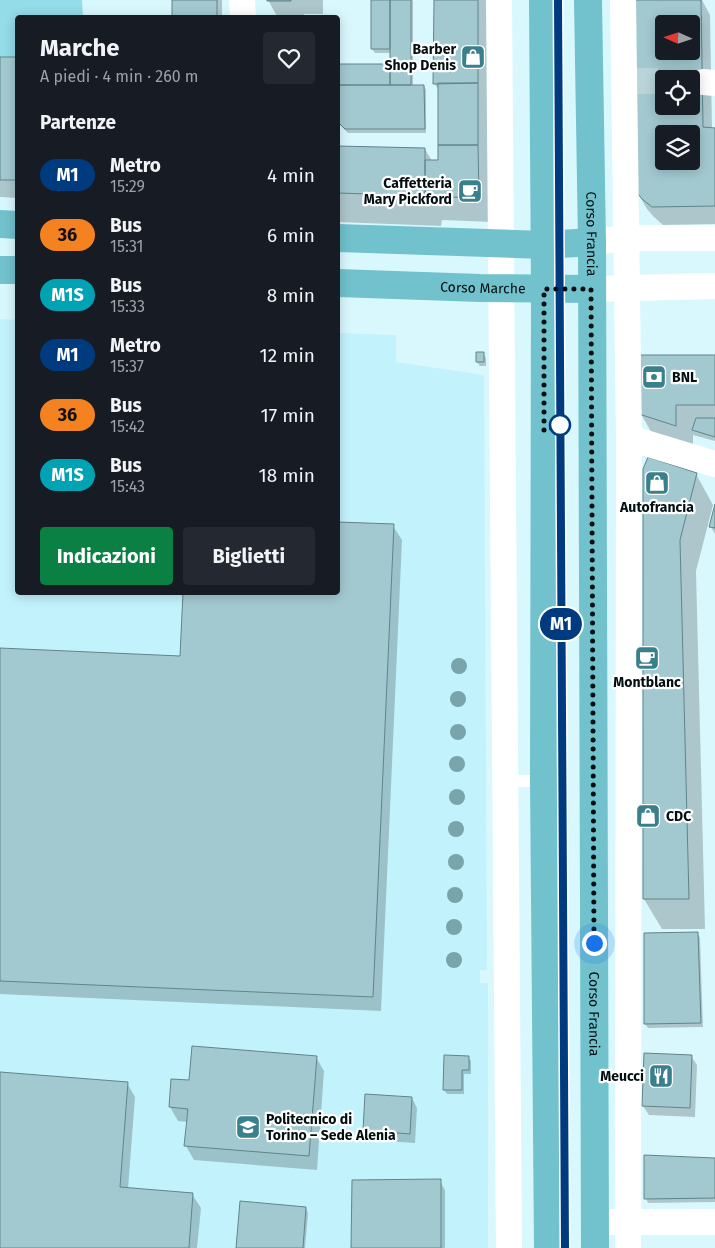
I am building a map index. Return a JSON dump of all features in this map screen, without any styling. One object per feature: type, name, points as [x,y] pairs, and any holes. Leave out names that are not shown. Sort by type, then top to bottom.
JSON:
[{"type":"main road","points":[[543,0],[544,780],[548,1248]]},
{"type":"main road","name":"Corso Francia","points":[[588,0],[592,242],[594,1235]]},
{"type":"main road","points":[[0,224],[15,225]]},
{"type":"main road","points":[[340,238],[544,245],[592,242]]},
{"type":"main road","points":[[0,270],[15,270]]},
{"type":"main road","name":"Corso Marche","points":[[340,283],[591,289]]},
{"type":"street","points":[[242,0],[242,15]]},
{"type":"street","points":[[500,0],[509,1248]]},
{"type":"street","points":[[623,0],[628,81],[628,1248]]},
{"type":"street","points":[[592,242],[627,238],[715,238]]},
{"type":"street","points":[[628,287],[715,286]]},
{"type":"street","name":"Corso Marche","points":[[591,289],[628,287]]},
{"type":"street","points":[[629,438],[715,464]]},
{"type":"street","points":[[594,1235],[628,1222],[715,1222]]},
{"type":"lane","points":[[506,781],[544,780]]},
{"type":"shaded area","points":[[0,0],[82,0],[83,15],[15,15],[15,57],[0,57]]},
{"type":"shaded area","points":[[0,319],[15,320],[15,595],[340,595],[340,333],[396,335],[396,362],[484,375],[487,970],[480,970],[480,983],[488,983],[488,1248],[0,1248]]},
{"type":"building","points":[[172,0],[217,0],[217,15],[172,15]]},
{"type":"building","points":[[291,0],[291,1],[267,1]]},
{"type":"building","points":[[371,0],[390,0],[390,49],[371,49]]},
{"type":"building","points":[[390,0],[411,0],[411,85],[390,85]]},
{"type":"building","points":[[434,0],[478,0],[478,83],[433,84]]},
{"type":"building","points":[[629,0],[701,0],[703,127],[715,128],[715,206],[652,207],[635,190]]},
{"type":"building","points":[[0,57],[15,57],[15,180],[0,180]]},
{"type":"building","points":[[340,64],[390,64],[390,85],[340,85]]},
{"type":"building","points":[[438,83],[478,83],[478,145],[438,145]]},
{"type":"building","points":[[340,85],[424,85],[425,129],[345,129],[340,124]]},
{"type":"building","points":[[438,145],[478,145],[479,198],[425,196],[425,160],[438,160]]},
{"type":"building","points":[[340,146],[425,148],[425,196],[340,193]]},
{"type":"building","points":[[476,352],[484,352],[484,362],[476,362]]},
{"type":"building","points":[[639,355],[715,355],[715,405],[676,405],[676,426],[639,414]]},
{"type":"building","points":[[696,418],[715,418],[715,437],[692,430]]},
{"type":"building","points":[[648,457],[697,473],[680,540],[689,899],[643,899],[643,469]]},
{"type":"building","points":[[715,504],[715,528],[709,527]]},
{"type":"building","points":[[340,522],[394,524],[373,997],[0,981],[0,648],[180,656],[183,595],[340,595]]},
{"type":"building","points":[[698,932],[701,1023],[644,1024],[644,933]]},
{"type":"building","points":[[192,1046],[317,1056],[309,1156],[184,1146],[188,1109],[169,1107],[171,1079],[189,1080]]},
{"type":"building","points":[[644,1053],[692,1055],[690,1108],[642,1106]]},
{"type":"building","points":[[444,1055],[469,1056],[469,1070],[462,1070],[462,1090],[443,1090]]},
{"type":"building","points":[[0,1072],[128,1082],[120,1187],[193,1193],[189,1248],[0,1248]]},
{"type":"building","points":[[365,1094],[412,1097],[410,1134],[363,1130]]},
{"type":"building","points":[[644,1155],[715,1158],[715,1198],[644,1199]]},
{"type":"building","points":[[441,1179],[441,1248],[351,1248],[352,1180]]},
{"type":"building","points":[[240,1201],[306,1207],[303,1248],[236,1248]]},
{"type":"tunnel","points":[[632,81],[655,81]]},
{"type":"metro line","name":"M1","points":[[558,0],[565,1248]]},
{"type":"place","name":"Barber Shop Denis","points":[[473,57]]},
{"type":"place","name":"Caffetteria Mary Pickford","points":[[470,191]]},
{"type":"place","name":"BNL","points":[[654,377]]},
{"type":"place","name":"Autofrancia","points":[[657,483]]},
{"type":"place","name":"Montblanc","points":[[647,658]]},
{"type":"place","name":"CDC","points":[[648,816]]},
{"type":"place","name":"Meucci","points":[[661,1076]]},
{"type":"place","name":"Politecnico di Torino – Sede Alenia","points":[[248,1127]]},
{"type":"route","points":[[560,425],[544,431],[544,289],[591,289],[594,943]]}]
